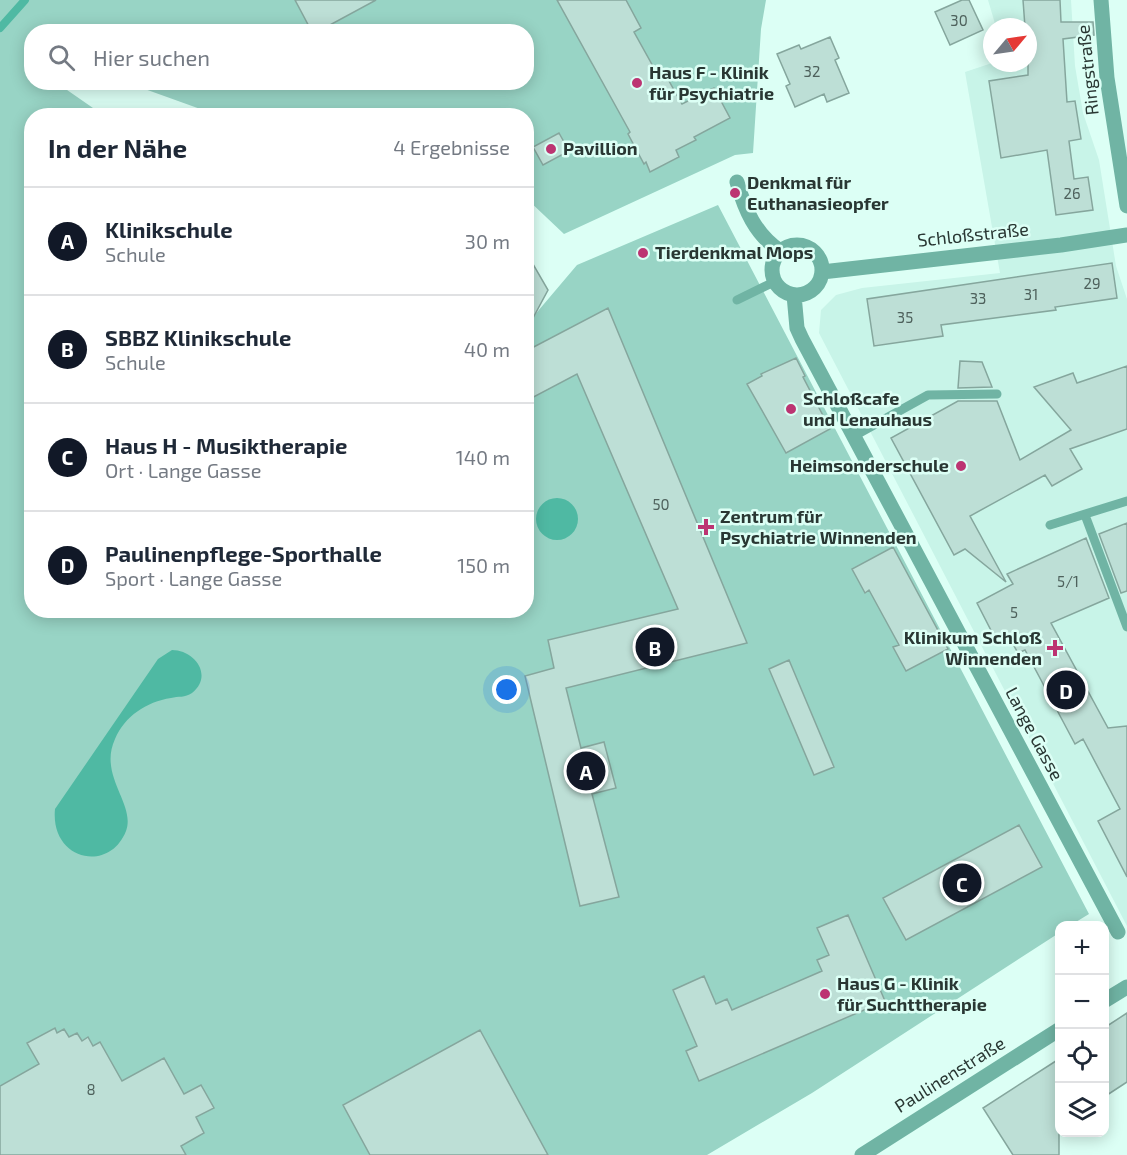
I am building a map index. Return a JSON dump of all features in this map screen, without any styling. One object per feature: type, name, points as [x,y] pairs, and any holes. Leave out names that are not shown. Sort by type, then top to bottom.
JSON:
[{"type":"street","name":"Ringstraße","points":[[1101,0],[1107,78],[1127,206]]},
{"type":"street","points":[[737,182],[743,204],[752,222],[766,241],[780,251]]},
{"type":"street","name":"Schloßstraße","points":[[822,272],[1061,245],[1127,235]]},
{"type":"street","points":[[795,245],[804,246],[817,256],[822,272],[816,287],[809,292],[794,296],[779,288],[774,282],[772,265],[780,251],[795,245]]},
{"type":"street","name":"Lange Gasse","points":[[794,296],[797,328],[1118,932]]},
{"type":"street","points":[[1109,998],[1127,987]]},
{"type":"street","name":"Paulinenstraße","points":[[862,1155],[1055,1032]]},
{"type":"lane","points":[[737,300],[774,282]]},
{"type":"lane","points":[[854,436],[928,395],[998,394]]},
{"type":"lane","points":[[1050,525],[1127,501]]},
{"type":"lane","points":[[1085,514],[1127,627]]},
{"type":"shaded area","name":"Zentrum für Psychiatrie Winnenden","points":[[0,0],[766,0],[761,29],[753,153],[735,155],[564,234],[534,206],[534,108],[198,108],[147,90],[534,90],[534,24],[24,24],[24,90],[67,90],[93,108],[24,108],[24,618],[534,618],[534,316],[577,265],[718,205],[1089,914],[1078,921],[1055,921],[1055,936],[812,1093],[707,1155],[0,1155]]},
{"type":"shaded area","name":"Klinikum Schloß Winnenden","points":[[988,0],[1071,0],[1075,66],[1083,113],[1099,160],[1116,266],[1127,299],[1127,926],[819,333],[821,310],[836,295],[862,288],[1000,273],[965,72],[983,66],[983,72],[1037,72],[1037,18],[993,18]]},
{"type":"shaded area","points":[[557,498],[572,504],[578,519],[572,534],[557,540],[542,534],[536,519],[542,504]]},
{"type":"shaded area","points":[[172,650],[188,654],[194,659],[201,671],[201,679],[198,686],[187,696],[162,700],[137,711],[124,723],[115,739],[111,752],[111,765],[126,810],[128,821],[126,831],[118,844],[107,853],[95,856],[82,855],[71,850],[62,840],[56,826],[55,809],[158,659]]},
{"type":"building","points":[[295,0],[376,0],[332,24],[308,24]]},
{"type":"building","name":"Haus F - Klinik für Psychiatrie","points":[[557,0],[626,0],[641,28],[634,32],[659,77],[665,74],[682,104],[714,88],[730,118],[694,137],[696,140],[676,150],[679,157],[650,172]]},
{"type":"building","points":[[962,0],[969,0],[983,30],[950,45],[935,12]]},
{"type":"building","points":[[1023,0],[1060,0],[1061,22],[1093,22],[1094,35],[1063,39],[1067,102],[1075,101],[1081,139],[1069,141],[1074,179],[1088,177],[1093,210],[1056,215],[1047,150],[1001,158],[989,81],[1037,72],[1037,18],[1024,18]]},
{"type":"building","points":[[830,37],[839,58],[835,60],[849,93],[827,102],[824,94],[795,107],[786,86],[790,84],[777,54],[799,45],[801,49]]},
{"type":"building","name":"Pavillion","points":[[559,133],[569,151],[543,165],[534,146]]},
{"type":"building","points":[[1112,263],[1117,298],[1055,307],[1056,310],[941,325],[943,336],[874,346],[867,299]]},
{"type":"building","points":[[534,266],[548,290],[534,316]]},
{"type":"building","points":[[608,308],[747,643],[566,688],[581,748],[604,742],[616,788],[592,794],[619,897],[580,906],[525,676],[554,668],[548,640],[678,609],[577,374],[534,397],[534,347]]},
{"type":"building","name":"Schloßcafe und Lenauhaus","points":[[796,358],[805,376],[803,377],[830,429],[786,453],[747,384],[762,376],[761,374]]},
{"type":"building","points":[[960,361],[982,362],[992,387],[958,388]]},
{"type":"building","points":[[1127,366],[1127,429],[1070,449],[1082,469],[1052,486],[1045,475],[970,516],[1006,582],[965,549],[954,555],[891,438],[958,401],[997,401],[1020,460],[1071,430],[1034,387],[1073,373],[1077,383]]},
{"type":"building","points":[[1127,523],[1127,591],[1121,593],[1099,534]]},
{"type":"building","points":[[1086,538],[1109,598],[1051,623],[1108,728],[1127,726],[1127,877],[1098,821],[1120,809],[1083,739],[1075,744],[1025,650],[1018,653],[1009,637],[997,642],[977,603],[1013,584],[1007,574]]},
{"type":"building","points":[[893,547],[948,649],[906,671],[893,647],[899,645],[869,590],[865,593],[852,569]]},
{"type":"building","points":[[789,660],[834,767],[814,775],[769,669]]},
{"type":"building","points":[[1019,825],[1042,867],[906,940],[883,898]]},
{"type":"building","name":"Haus G - Klinik für Suchttherapie","points":[[848,915],[885,1001],[699,1081],[686,1051],[697,1046],[673,990],[704,976],[716,1004],[727,999],[732,1010],[822,971],[817,960],[829,955],[817,928]]},
{"type":"building","points":[[1127,1013],[1127,1082],[1109,1094],[1109,1029],[1109,1025]]},
{"type":"building","points":[[55,1028],[57,1033],[64,1029],[69,1037],[77,1033],[82,1041],[88,1037],[93,1046],[100,1042],[122,1081],[164,1058],[184,1094],[201,1085],[214,1108],[196,1117],[204,1133],[181,1146],[186,1155],[0,1155],[0,1086],[39,1064],[27,1043]]},
{"type":"building","points":[[480,1030],[548,1155],[370,1155],[343,1105]]},
{"type":"building","points":[[1055,1062],[1055,1137],[1059,1137],[1059,1155],[1013,1155],[983,1108]]},
{"type":"waterway","points":[[0,28],[25,0]]},
{"type":"place","name":"Haus F - Klinik für Psychiatrie","points":[[637,83]]},
{"type":"place","name":"Pavillion","points":[[551,149]]},
{"type":"place","name":"Denkmal für Euthanasieopfer","points":[[735,193]]},
{"type":"place","name":"Tierdenkmal Mops","points":[[643,253]]},
{"type":"place","name":"Schloßcafe und Lenauhaus","points":[[791,409]]},
{"type":"place","name":"Heimsonderschule","points":[[961,466]]},
{"type":"place","name":"Zentrum für Psychiatrie Winnenden","points":[[706,527]]},
{"type":"place","name":"SBBZ Klinikschule","points":[[655,647]]},
{"type":"place","name":"Klinikum Schloß Winnenden","points":[[1055,648]]},
{"type":"place","name":"Paulinenpflege-Sporthalle","points":[[1066,690]]},
{"type":"place","name":"Klinikschule","points":[[586,771]]},
{"type":"place","name":"Haus H - Musiktherapie","points":[[962,883]]},
{"type":"place","name":"Haus G - Klinik für Suchttherapie","points":[[825,994]]}]
